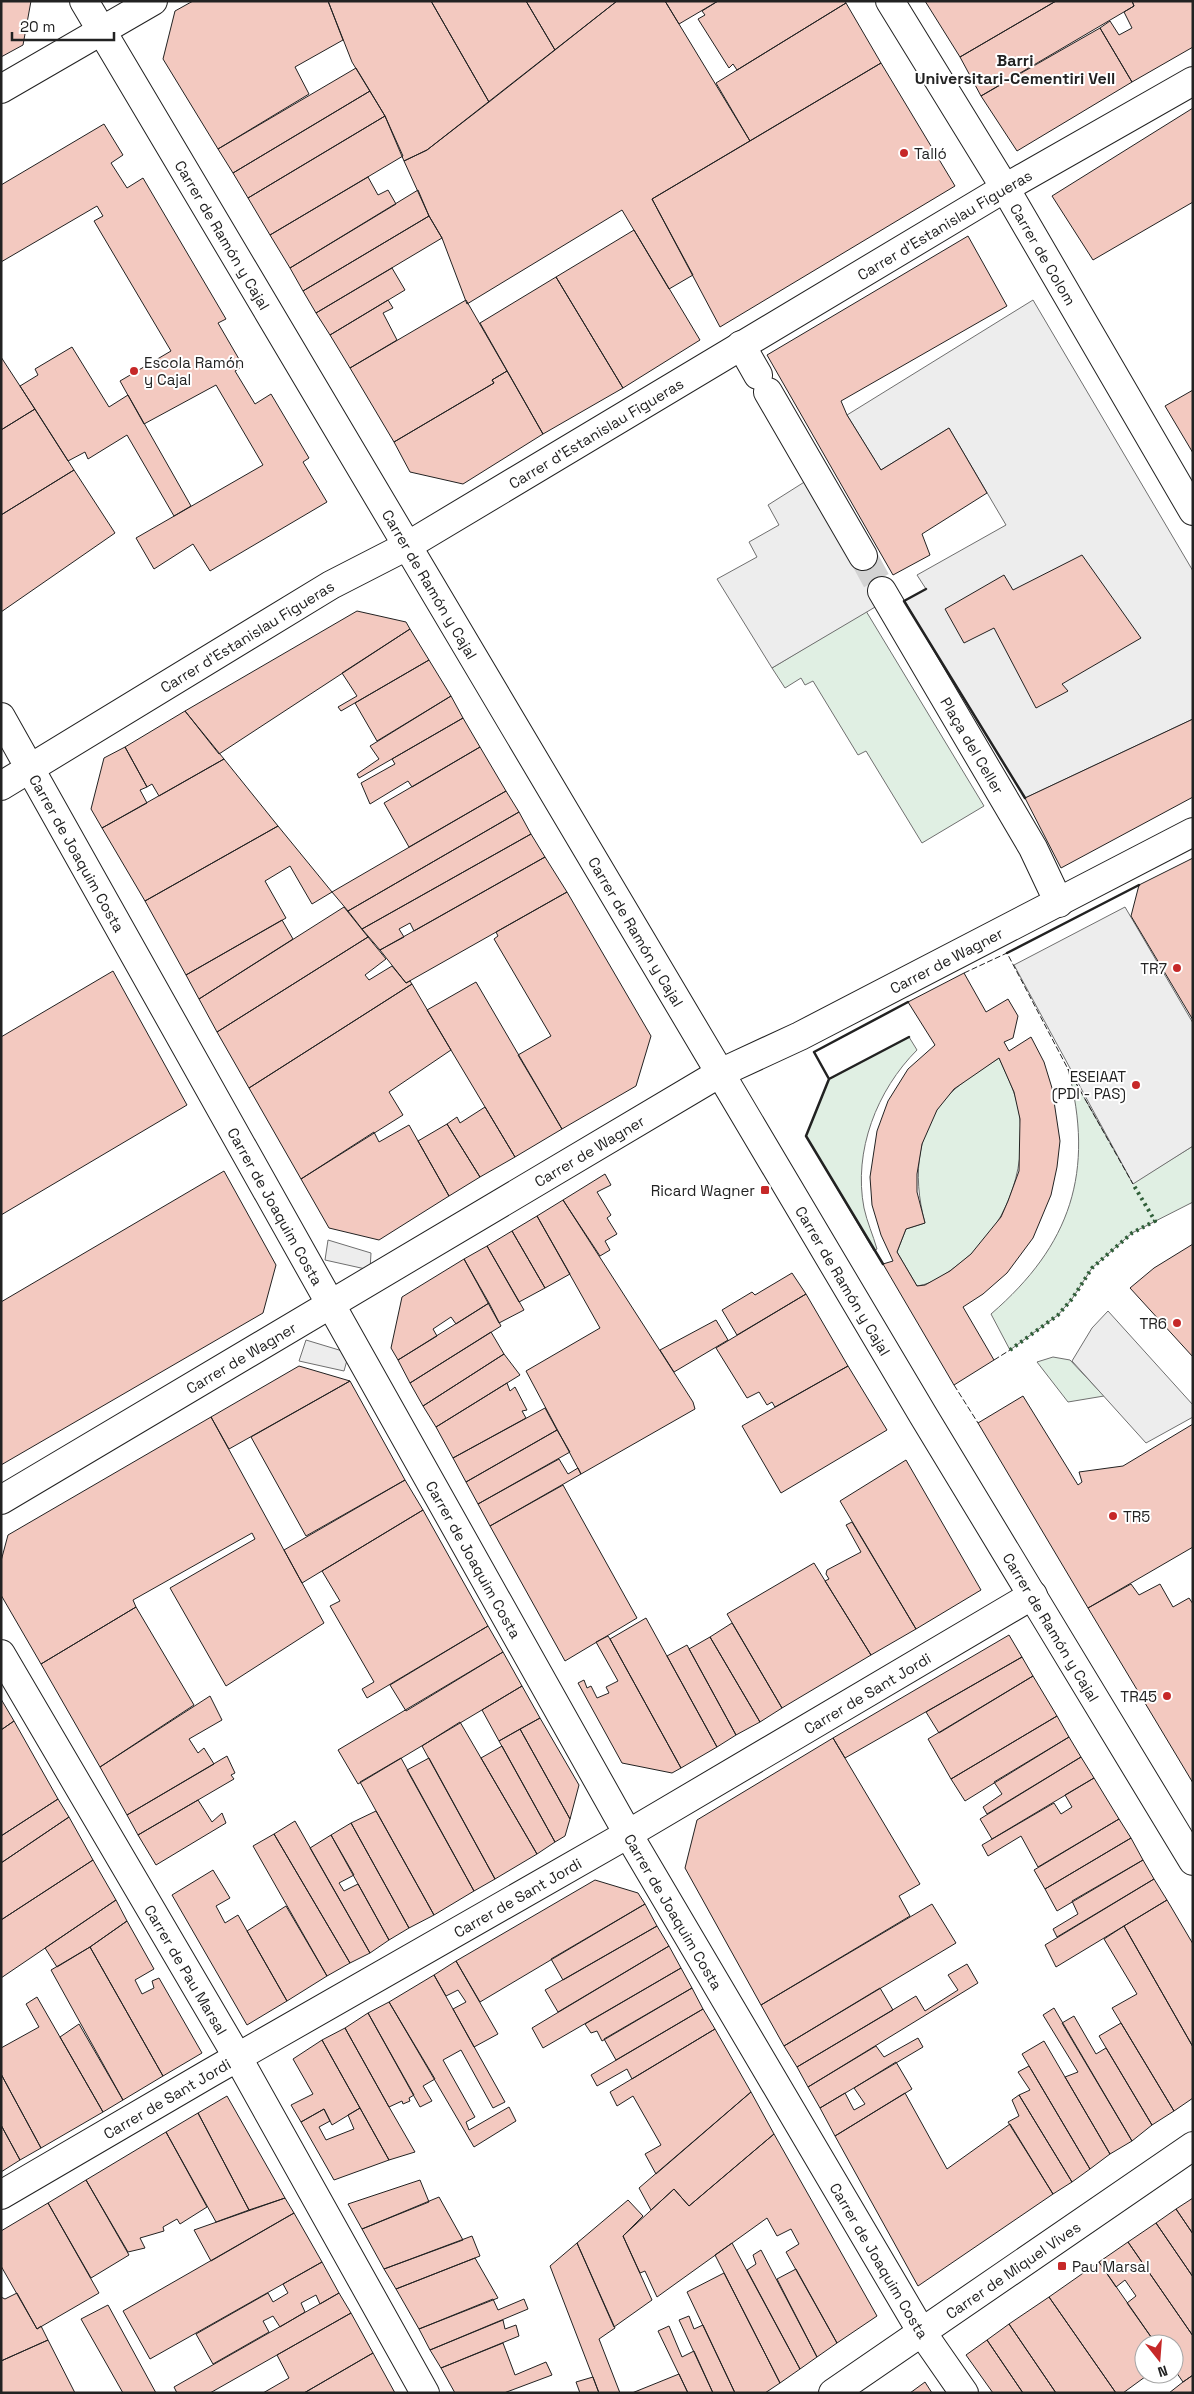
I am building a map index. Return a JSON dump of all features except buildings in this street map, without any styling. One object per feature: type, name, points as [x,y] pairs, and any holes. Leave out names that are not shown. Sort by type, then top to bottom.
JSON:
[{"type":"street","name":"Carrer de Ramón y Cajal","points":[[84,1],[720,1073],[1193,1862]]},
{"type":"street","points":[[1,88],[153,1]]},
{"type":"street","name":"Carrer de Colom","points":[[890,1],[1005,188],[1193,510]]},
{"type":"street","name":"Carrer d'Estanislau Figueras","points":[[1,786],[331,584],[407,546],[1005,188],[1193,81]]},
{"type":"street","points":[[741,345],[863,556]]},
{"type":"street","name":"Plaça del Celler","points":[[882,591],[1033,848],[1059,903]]},
{"type":"street","name":"Carrer de Joaquim Costa","points":[[1,718],[31,768],[628,1834],[921,2331],[964,2393]]},
{"type":"street","name":"Carrer de Wagner","points":[[1,1500],[720,1073],[800,1036],[1193,832]]},
{"type":"street","name":"Carrer de Sant Jordi","points":[[1,2195],[628,1834],[1033,1595]]},
{"type":"street","name":"Carrer de Pau Marsal","points":[[1,1654],[238,2058],[425,2393]]},
{"type":"street","name":"Carrer de Miquel Vives","points":[[833,2393],[1193,2146]]},
{"type":"green space","points":[[866,611],[984,806],[922,843],[866,751],[858,755],[813,681],[805,685],[801,678],[785,688],[772,668]]},
{"type":"green space","points":[[909,1037],[917,1050],[890,1084],[871,1123],[865,1144],[861,1186],[865,1213],[877,1249],[874,1251],[806,1136],[829,1079]]},
{"type":"green space","points":[[999,1058],[1015,1095],[1019,1111],[1021,1139],[1016,1179],[1001,1216],[978,1248],[942,1276],[930,1283],[917,1286],[897,1252],[906,1229],[925,1223],[921,1205],[918,1169],[920,1151],[925,1134],[932,1118],[942,1103],[955,1089]]},
{"type":"green space","points":[[1068,1069],[1133,1183],[1193,1146],[1193,1202],[1132,1233],[1092,1268],[1072,1299],[1058,1315],[1010,1350],[991,1314],[1018,1288],[1041,1261],[1058,1233],[1070,1204],[1077,1174],[1079,1141],[1076,1106]]},
{"type":"green space","points":[[1053,1357],[1070,1360],[1104,1396],[1068,1402],[1037,1362]]},
{"type":"shaded area","points":[[1033,300],[1193,571],[1193,719],[1025,798],[904,601],[926,589],[917,575],[1006,525],[949,428],[881,470],[847,415]]},
{"type":"shaded area","points":[[817,474],[887,600],[772,668],[717,579],[757,557],[749,542],[779,525],[768,505]]},
{"type":"shaded area","name":"ESEIAAT (PDI - PAS)","points":[[1125,907],[1193,1023],[1193,1146],[1133,1184],[1014,965]]},
{"type":"shaded area","points":[[328,1240],[371,1253],[370,1270],[325,1260]]},
{"type":"shaded area","points":[[1108,1311],[1193,1405],[1193,1417],[1146,1443],[1072,1361],[1092,1328]]},
{"type":"shaded area","points":[[306,1340],[349,1353],[344,1371],[299,1361]]},
{"type":"tunnel","points":[[863,556],[882,591]]},
{"type":"hedge","points":[[1010,1350],[1058,1315],[1072,1299],[1092,1268],[1132,1233],[1155,1221],[1133,1184]]},
{"type":"fence","points":[[964,973],[1007,953],[1068,1069],[1133,1184]]},
{"type":"fence","points":[[994,1360],[1010,1350]]},
{"type":"fence","points":[[954,1385],[978,1423]]},
{"type":"wall","points":[[926,589],[904,601],[1025,798]]},
{"type":"wall","points":[[1007,953],[1139,885]]},
{"type":"wall","points":[[829,1079],[814,1052],[908,1002]]},
{"type":"wall","points":[[883,1264],[806,1136],[829,1079],[909,1037]]},
{"type":"place","name":"Talló","points":[[904,153]]},
{"type":"place","name":"Escola Ramón y Cajal","points":[[134,371]]},
{"type":"place","name":"TR7","points":[[1177,968]]},
{"type":"place","name":"ESEIAAT (PDI - PAS)","points":[[1136,1085]]},
{"type":"place","name":"Ricard Wagner","points":[[765,1190]]},
{"type":"place","name":"TR6","points":[[1177,1323]]},
{"type":"place","name":"TR5","points":[[1113,1516]]},
{"type":"place","name":"TR45","points":[[1167,1696]]},
{"type":"place","name":"Pau Marsal","points":[[1062,2266]]},
{"type":"district","name":"Barri Universitari-Cementiri Vell","points":[[1015,69]]}]
